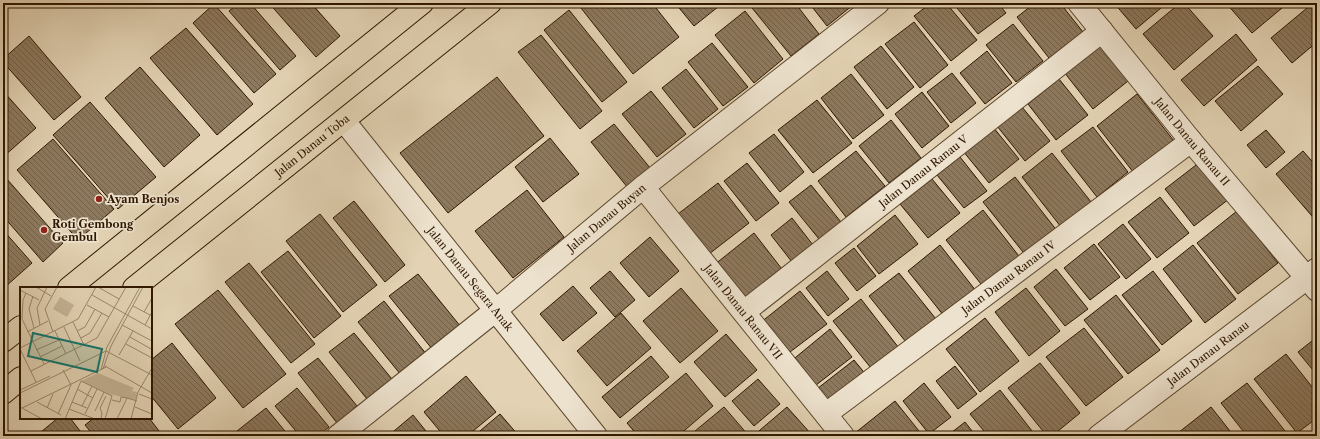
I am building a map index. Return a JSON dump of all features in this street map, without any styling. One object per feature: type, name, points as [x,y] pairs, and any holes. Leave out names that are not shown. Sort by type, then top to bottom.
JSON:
[{"type":"main road","points":[[70,287],[422,3]]},
{"type":"main road","name":"Jalan Danau Toba","points":[[135,287],[490,3]]},
{"type":"main road","points":[[3,341],[20,327]]},
{"type":"main road","points":[[3,393],[20,379]]},
{"type":"street","name":"Jalan Danau Buyan","points":[[344,434],[643,188],[878,3]]},
{"type":"street","name":"Jalan Danau Ranau II","points":[[1079,3],[1191,141],[1314,279]]},
{"type":"street","name":"Jalan Danau Ranau V","points":[[744,312],[1102,31]]},
{"type":"street","name":"Jalan Danau Segara Anak","points":[[344,121],[596,436]]},
{"type":"street","name":"Jalan Danau Ranau IV","points":[[826,414],[1191,141]]},
{"type":"street","name":"Jalan Danau Ranau VII","points":[[643,188],[843,436]]},
{"type":"street","name":"Jalan Danau Ranau","points":[[1099,436],[1314,279]]},
{"type":"building","points":[[239,3],[250,3],[296,56],[280,70],[229,11]]},
{"type":"building","points":[[269,3],[311,3],[340,36],[316,57]]},
{"type":"building","points":[[577,3],[652,3],[679,37],[633,74]]},
{"type":"building","points":[[675,3],[723,3],[694,26]]},
{"type":"building","points":[[748,3],[795,3],[819,34],[791,56]]},
{"type":"building","points":[[809,3],[851,3],[853,5],[827,26]]},
{"type":"building","points":[[931,3],[946,3],[977,40],[951,61],[914,16]]},
{"type":"building","points":[[953,3],[998,3],[1006,13],[978,34]]},
{"type":"building","points":[[1035,3],[1060,3],[1083,32],[1049,58],[1017,17]]},
{"type":"building","points":[[1114,3],[1167,3],[1136,29]]},
{"type":"building","points":[[1180,3],[1184,3],[1213,36],[1174,70],[1143,34]]},
{"type":"building","points":[[1226,3],[1288,3],[1252,33]]},
{"type":"building","points":[[1313,3],[1317,3],[1317,42],[1292,63],[1271,38]]},
{"type":"building","points":[[214,4],[276,74],[254,93],[193,23]]},
{"type":"building","points":[[569,10],[627,82],[602,102],[544,30]]},
{"type":"building","points":[[745,11],[783,59],[754,83],[715,35]]},
{"type":"building","points":[[914,22],[948,65],[920,88],[885,44]]},
{"type":"building","points":[[1013,24],[1043,61],[1016,82],[986,45]]},
{"type":"building","points":[[186,28],[253,104],[217,135],[150,58]]},
{"type":"building","points":[[1236,34],[1257,60],[1204,106],[1181,80]]},
{"type":"building","points":[[541,35],[602,111],[580,129],[518,52]]},
{"type":"building","points":[[29,36],[81,97],[54,120],[3,62],[3,59]]},
{"type":"building","points":[[712,43],[748,87],[723,106],[688,62]]},
{"type":"building","points":[[1099,44],[1128,81],[1093,109],[1064,72]]},
{"type":"building","points":[[881,46],[914,87],[887,109],[854,67]]},
{"type":"building","points":[[987,51],[1012,83],[985,104],[960,73]]},
{"type":"building","points":[[1258,66],[1283,94],[1241,131],[1215,101]]},
{"type":"building","points":[[140,67],[200,135],[164,167],[105,98]]},
{"type":"building","points":[[686,69],[718,109],[694,128],[662,88]]},
{"type":"building","points":[[952,73],[976,103],[951,123],[927,92]]},
{"type":"building","points":[[851,74],[884,115],[853,139],[821,98]]},
{"type":"building","points":[[497,77],[544,136],[448,213],[400,153]]},
{"type":"building","points":[[1059,79],[1088,115],[1056,140],[1028,104]]},
{"type":"building","points":[[3,91],[36,128],[3,157]]},
{"type":"building","points":[[651,91],[686,134],[657,157],[622,114]]},
{"type":"building","points":[[922,92],[949,126],[922,148],[895,114]]},
{"type":"building","points":[[1137,94],[1174,141],[1134,173],[1097,126]]},
{"type":"building","points":[[817,100],[852,143],[813,173],[778,130]]},
{"type":"building","points":[[90,102],[156,177],[118,209],[53,135]]},
{"type":"building","points":[[1022,107],[1050,141],[1025,161],[997,126]]},
{"type":"building","points":[[891,120],[921,158],[889,183],[859,146]]},
{"type":"building","points":[[614,124],[651,169],[628,188],[591,142]]},
{"type":"building","points":[[993,127],[1019,159],[989,183],[963,151]]},
{"type":"building","points":[[1093,127],[1128,172],[1097,197],[1061,151]]},
{"type":"building","points":[[1266,130],[1285,152],[1266,168],[1247,145]]},
{"type":"building","points":[[774,134],[804,172],[780,192],[749,153]]},
{"type":"building","points":[[550,138],[579,174],[543,202],[515,167]]},
{"type":"building","points":[[53,139],[114,209],[78,240],[17,170]]},
{"type":"building","points":[[856,151],[885,186],[846,217],[818,181]]},
{"type":"building","points":[[1303,151],[1317,167],[1317,222],[1276,174]]},
{"type":"building","points":[[1052,153],[1092,203],[1061,227],[1022,177]]},
{"type":"building","points":[[960,157],[987,191],[964,208],[937,175]]},
{"type":"building","points":[[1200,162],[1229,199],[1194,226],[1165,189]]},
{"type":"building","points":[[747,163],[779,203],[756,221],[724,181]]},
{"type":"building","points":[[1015,177],[1058,232],[1027,257],[983,202]]},
{"type":"building","points":[[6,178],[63,243],[43,262],[3,216],[3,180]]},
{"type":"building","points":[[932,179],[960,213],[928,238],[900,204]]},
{"type":"building","points":[[718,183],[749,223],[709,254],[678,214]]},
{"type":"building","points":[[811,185],[841,222],[819,239],[789,202]]},
{"type":"building","points":[[527,190],[564,237],[513,278],[475,231]]},
{"type":"building","points":[[1160,197],[1189,233],[1157,258],[1128,222]]},
{"type":"building","points":[[354,201],[405,265],[385,282],[333,218]]},
{"type":"building","points":[[983,210],[1022,260],[985,289],[946,240]]},
{"type":"building","points":[[1237,211],[1278,263],[1238,294],[1197,243]]},
{"type":"building","points":[[320,214],[377,285],[343,312],[286,241]]},
{"type":"building","points":[[895,215],[918,244],[879,274],[857,246]]},
{"type":"building","points":[[792,218],[813,245],[792,262],[771,235]]},
{"type":"building","points":[[1123,224],[1151,259],[1126,279],[1098,244]]},
{"type":"building","points":[[3,230],[32,263],[5,287],[3,284]]},
{"type":"building","points":[[754,233],[785,273],[746,304],[714,265]]},
{"type":"building","points":[[650,237],[679,271],[649,297],[620,263]]},
{"type":"building","points":[[1094,244],[1120,277],[1090,300],[1064,268]]},
{"type":"building","points":[[940,245],[980,296],[948,321],[908,271]]},
{"type":"building","points":[[1193,245],[1236,299],[1205,323],[1163,269]]},
{"type":"building","points":[[854,248],[876,276],[857,291],[835,263]]},
{"type":"building","points":[[288,251],[341,316],[314,338],[261,272]]},
{"type":"building","points":[[249,263],[315,344],[291,363],[225,282]]},
{"type":"building","points":[[1056,269],[1088,309],[1065,326],[1034,287]]},
{"type":"building","points":[[610,271],[635,300],[615,317],[590,288]]},
{"type":"building","points":[[827,271],[849,299],[828,316],[806,288]]},
{"type":"building","points":[[1153,271],[1192,321],[1162,345],[1122,295]]},
{"type":"building","points":[[899,273],[940,324],[910,347],[869,296]]},
{"type":"building","points":[[418,274],[461,327],[433,350],[389,296]]},
{"type":"building","points":[[573,286],[597,313],[563,341],[540,314]]},
{"type":"building","points":[[681,288],[718,331],[680,363],[643,321]]},
{"type":"building","points":[[1026,288],[1060,331],[1029,356],[995,312]]},
{"type":"building","points":[[218,290],[286,374],[243,408],[175,324]]},
{"type":"building","points":[[800,291],[827,324],[786,355],[760,323]]},
{"type":"building","points":[[1116,295],[1160,350],[1128,374],[1084,320]]},
{"type":"building","points":[[861,299],[902,352],[875,373],[833,321]]},
{"type":"building","points":[[384,301],[427,355],[401,375],[358,322]]},
{"type":"building","points":[[621,313],[651,348],[607,386],[577,351]]},
{"type":"building","points":[[985,318],[1019,361],[980,392],[946,349]]},
{"type":"building","points":[[1084,328],[1123,377],[1086,406],[1046,357]]},
{"type":"building","points":[[830,329],[852,357],[811,389],[790,362]]},
{"type":"building","points":[[354,333],[392,379],[367,399],[329,352]]},
{"type":"building","points":[[726,334],[757,370],[725,397],[694,362]]},
{"type":"building","points":[[1317,337],[1317,375],[1298,352]]},
{"type":"building","points":[[172,343],[216,398],[178,429],[152,397],[152,359]]},
{"type":"building","points":[[1286,354],[1317,393],[1317,418],[1297,433],[1254,379]]},
{"type":"building","points":[[651,356],[669,377],[620,418],[602,397]]},
{"type":"building","points":[[318,358],[357,406],[337,423],[298,373]]},
{"type":"building","points":[[854,360],[867,376],[827,408],[813,392]]},
{"type":"building","points":[[1040,363],[1080,413],[1052,436],[1047,436],[1008,388]]},
{"type":"building","points":[[955,366],[977,394],[958,409],[936,381]]},
{"type":"building","points":[[686,373],[713,406],[678,436],[638,436],[627,423]]},
{"type":"building","points":[[466,376],[496,412],[467,436],[444,436],[424,412]]},
{"type":"building","points":[[758,379],[780,404],[754,426],[732,401]]},
{"type":"building","points":[[924,383],[951,417],[929,434],[903,401]]},
{"type":"building","points":[[1247,383],[1289,436],[1247,436],[1221,403]]},
{"type":"building","points":[[297,388],[329,427],[318,436],[300,436],[275,406]]},
{"type":"building","points":[[1000,390],[1036,436],[988,436],[970,414]]},
{"type":"building","points":[[895,401],[923,436],[858,436],[855,433]]},
{"type":"building","points":[[724,407],[749,436],[689,436]]},
{"type":"building","points":[[787,407],[812,435],[753,436]]},
{"type":"building","points":[[1211,407],[1234,436],[1174,436]]},
{"type":"building","points":[[266,408],[289,436],[232,435]]},
{"type":"building","points":[[500,414],[519,436],[474,436]]},
{"type":"building","points":[[413,415],[430,436],[388,436]]},
{"type":"building","points":[[57,419],[71,419],[84,436],[36,436]]},
{"type":"building","points":[[93,419],[150,419],[163,436],[94,436],[85,425]]},
{"type":"building","points":[[965,422],[976,436],[947,436]]},
{"type":"place","name":"Ayam Benjos","points":[[99,199]]},
{"type":"place","name":"Roti Gembong Gembul","points":[[44,230]]}]
